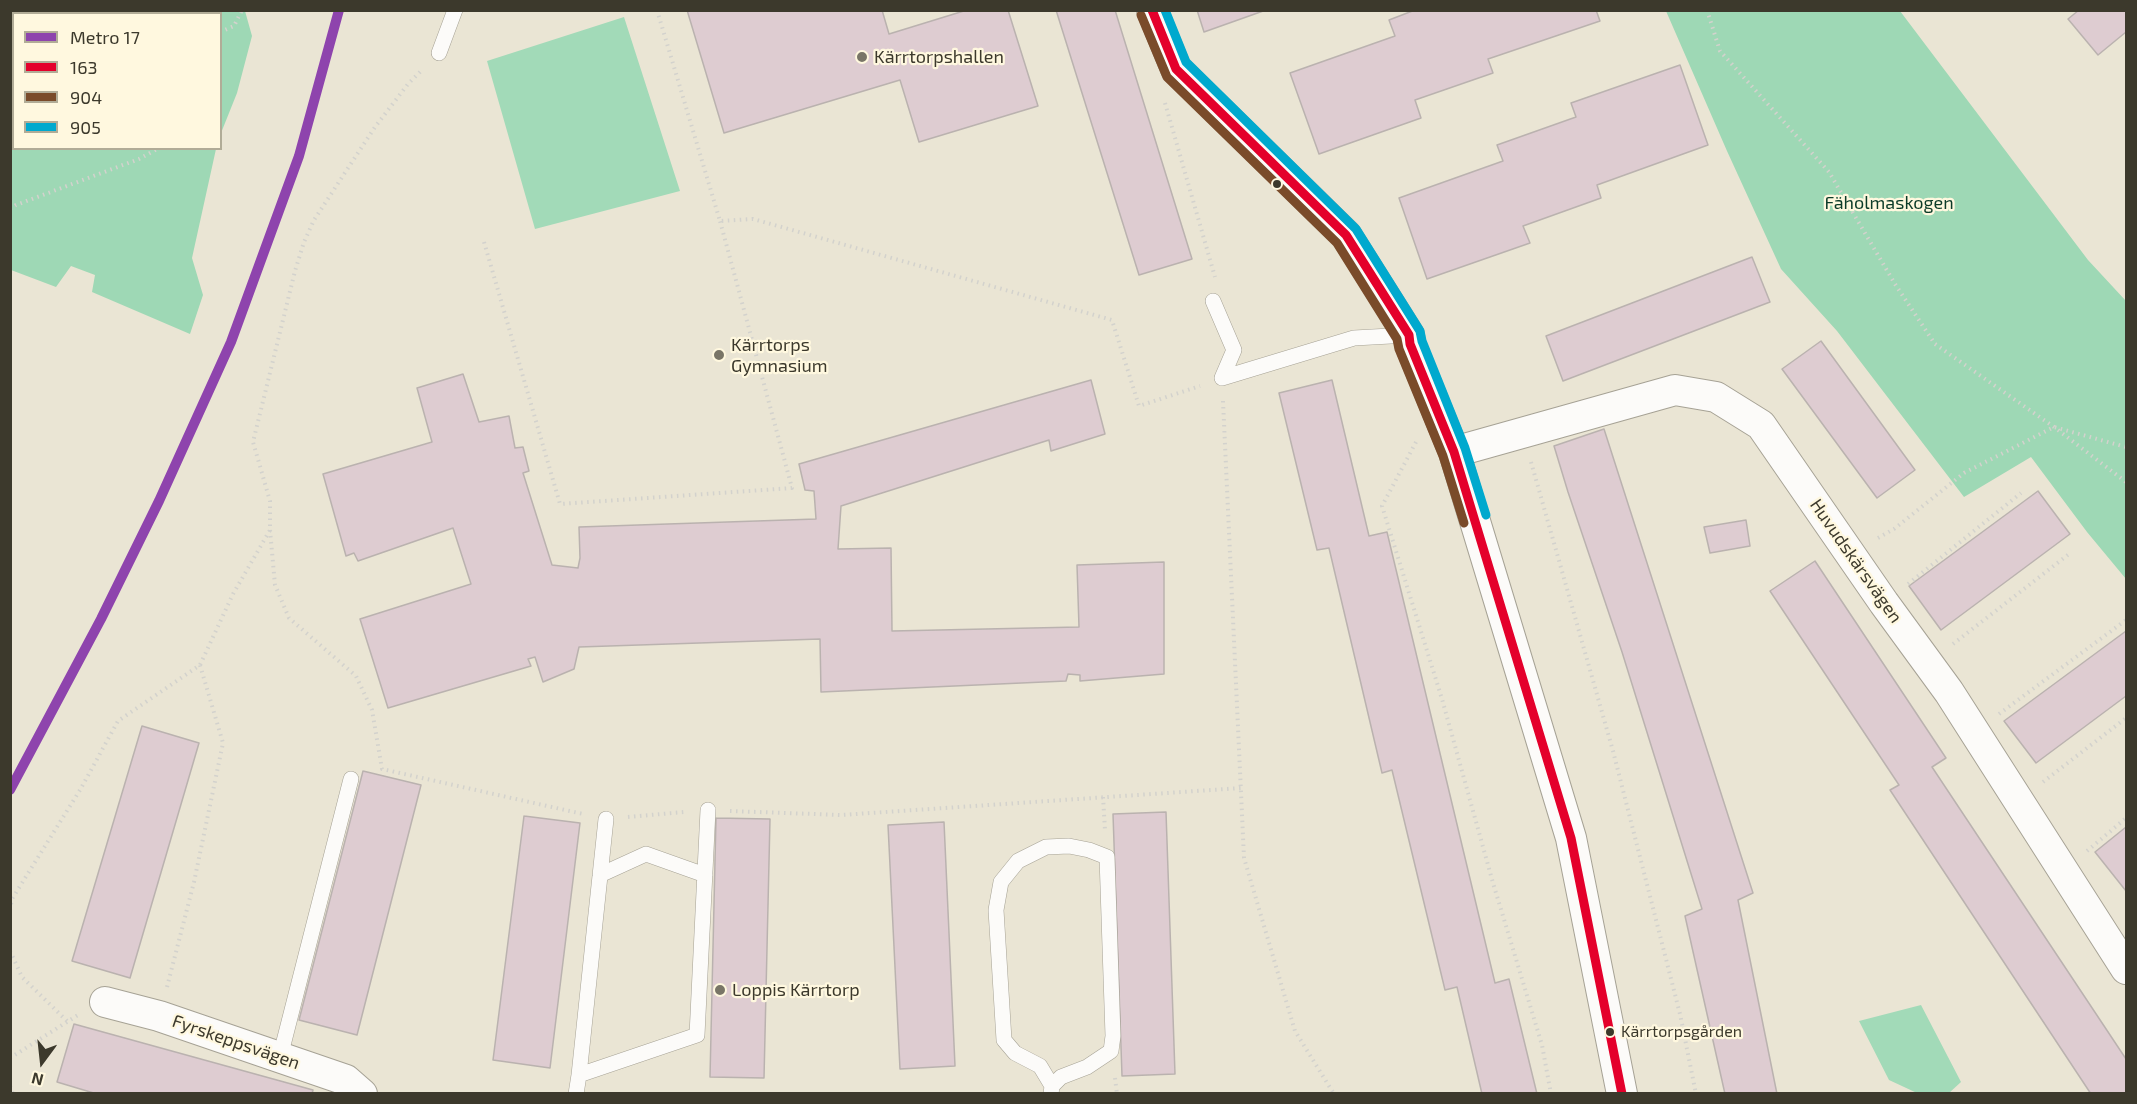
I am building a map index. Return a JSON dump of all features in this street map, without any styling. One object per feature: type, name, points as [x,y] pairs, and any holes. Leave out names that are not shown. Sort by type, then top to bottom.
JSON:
[{"type":"street","points":[[1152,10],[1176,69],[1346,235],[1409,335],[1410,344],[1454,452],[1571,838],[1622,1094]]},
{"type":"street","name":"Huvudskärsvägen","points":[[1454,452],[1675,390],[1716,397],[1761,425],[1884,603],[1929,663],[2127,969]]},
{"type":"street","name":"Fyrskeppsvägen","points":[[105,1002],[159,1016],[346,1080],[362,1094]]},
{"type":"lane","points":[[439,53],[454,10]]},
{"type":"lane","points":[[1213,301],[1234,350],[1222,378]]},
{"type":"lane","points":[[1222,378],[1354,338],[1409,335]]},
{"type":"lane","points":[[280,1057],[351,779]]},
{"type":"lane","points":[[579,1075],[697,1035],[708,810]]},
{"type":"lane","points":[[576,1094],[606,819]]},
{"type":"lane","points":[[1069,846],[1107,857],[1113,1036],[1111,1051],[1087,1067],[1062,1077],[1052,1090],[1040,1066],[1015,1053],[1004,1040],[996,910],[1001,882],[1018,861],[1046,847],[1069,846]]},
{"type":"lane","points":[[600,875],[646,854],[705,875]]},
{"type":"path","points":[[222,31],[234,26],[242,10]]},
{"type":"path","points":[[484,242],[560,504],[792,488],[720,221],[657,10]]},
{"type":"path","points":[[1707,10],[1720,51],[1829,172],[1895,284],[1935,344],[2054,427],[2127,482]]},
{"type":"path","points":[[439,53],[408,84],[375,128],[314,220],[295,271],[253,442],[270,501],[275,585],[289,618],[356,676],[372,710],[382,768],[606,819],[708,810],[841,815],[1240,788]]},
{"type":"path","points":[[1176,69],[1161,91],[1217,286],[1213,301]]},
{"type":"path","points":[[10,209],[139,159],[155,150]]},
{"type":"path","points":[[720,221],[753,219],[1112,320],[1139,406],[1222,378],[1244,858],[1295,1030],[1334,1094]]},
{"type":"path","points":[[1436,404],[1382,506],[1442,699],[1493,883],[1542,1045],[1551,1094]]},
{"type":"path","points":[[1850,554],[1894,529],[1964,473],[2054,427],[2127,447]]},
{"type":"path","points":[[1522,432],[1616,763],[1680,1014],[1696,1094]]},
{"type":"path","points":[[1884,603],[2021,493]]},
{"type":"path","points":[[10,910],[12,899],[80,790],[118,721],[200,665],[233,594],[270,530]]},
{"type":"path","points":[[1929,663],[2069,554]]},
{"type":"path","points":[[1974,732],[2127,620]]},
{"type":"path","points":[[174,960],[194,882],[223,743],[200,665]]},
{"type":"path","points":[[2018,800],[2127,718]]},
{"type":"path","points":[[2063,870],[2127,818]]},
{"type":"path","points":[[10,951],[22,976],[67,1021],[10,1058]]},
{"type":"path","points":[[10,1086],[13,1094]]},
{"type":"green space","points":[[10,11],[245,11],[252,36],[237,93],[222,130],[222,12],[12,12],[12,150],[216,150],[192,258],[203,295],[190,334],[92,292],[95,275],[71,266],[56,287],[11,270]]},
{"type":"green space","name":"Fäholmaskogen","points":[[1666,11],[1900,11],[2088,260],[2126,301],[2126,579],[2087,532],[2031,457],[1964,497],[1837,331],[1781,269]]},
{"type":"green space","points":[[624,17],[680,191],[535,229],[487,61]]},
{"type":"green space","points":[[1921,1005],[1961,1082],[1949,1093],[1917,1093],[1889,1080],[1859,1021]]},
{"type":"building","name":"Kärrtorpshallen","points":[[687,10],[882,10],[889,34],[967,10],[1008,10],[1038,106],[919,142],[900,80],[724,133]]},
{"type":"building","points":[[1056,10],[1115,10],[1192,259],[1139,275]]},
{"type":"building","points":[[1197,10],[1266,10],[1204,32]]},
{"type":"building","points":[[1415,10],[1596,10],[1600,21],[1488,59],[1493,73],[1415,100],[1421,118],[1319,154],[1290,73],[1395,36],[1389,20]]},
{"type":"building","points":[[2079,10],[2125,10],[2126,32],[2098,55],[2068,19]]},
{"type":"building","points":[[1680,65],[1708,145],[1597,185],[1601,198],[1523,226],[1530,243],[1427,279],[1399,198],[1503,161],[1497,145],[1576,117],[1571,103]]},
{"type":"building","points":[[1752,257],[1770,302],[1563,381],[1546,336]]},
{"type":"building","points":[[1821,341],[1915,470],[1877,498],[1782,369]]},
{"type":"building","points":[[463,374],[479,422],[509,416],[515,448],[523,447],[529,471],[523,473],[552,565],[578,568],[579,527],[816,519],[814,491],[805,490],[799,464],[1091,380],[1105,434],[1051,451],[1049,440],[841,506],[838,549],[891,548],[892,631],[1079,627],[1077,565],[1164,562],[1164,674],[1080,681],[1080,675],[1068,674],[1066,681],[821,692],[820,639],[579,647],[574,669],[543,682],[535,657],[528,659],[531,666],[388,708],[360,619],[471,584],[453,528],[358,561],[354,553],[346,556],[323,474],[432,442],[417,388]]},
{"type":"building","points":[[1332,380],[1369,536],[1387,532],[1495,983],[1509,979],[1537,1094],[1482,1094],[1457,987],[1445,990],[1392,770],[1382,773],[1329,548],[1317,550],[1279,393]]},
{"type":"building","points":[[1604,429],[1753,893],[1738,900],[1777,1094],[1725,1094],[1685,916],[1702,909],[1622,652],[1554,446]]},
{"type":"building","points":[[2038,491],[2070,534],[1941,630],[1909,586]]},
{"type":"building","points":[[1746,520],[1750,546],[1710,553],[1704,527]]},
{"type":"building","points":[[1815,561],[1946,758],[1932,767],[2126,1059],[2126,1094],[2091,1094],[1890,790],[1899,785],[1770,591]]},
{"type":"building","points":[[2126,631],[2126,696],[2036,763],[2004,721]]},
{"type":"building","points":[[142,726],[199,743],[130,978],[72,961]]},
{"type":"building","points":[[363,771],[421,785],[357,1035],[299,1020]]},
{"type":"building","points":[[1166,812],[1175,1074],[1122,1076],[1113,814]]},
{"type":"building","points":[[524,816],[580,823],[550,1068],[493,1060]]},
{"type":"building","points":[[716,818],[770,819],[764,1078],[710,1077]]},
{"type":"building","points":[[944,822],[955,1066],[900,1069],[888,825]]},
{"type":"building","points":[[2126,827],[2126,891],[2095,852]]},
{"type":"building","points":[[74,1024],[313,1090],[312,1094],[97,1094],[57,1082]]},
{"type":"metro line","name":"17","points":[[10,790],[101,619],[159,501],[231,342],[299,156],[339,10]]},
{"type":"transit line","name":"163","points":[[1152,10],[1176,69],[1346,235],[1409,335],[1410,344],[1454,452],[1571,838],[1622,1094]]},
{"type":"transit line","name":"905","points":[[1165,10],[1186,62],[1356,229],[1420,331],[1465,448],[1486,515]]},
{"type":"transit line","name":"904","points":[[1141,15],[1167,77],[1337,243],[1397,339],[1443,456],[1464,523]]},
{"type":"place","name":"Kärrtorpshallen","points":[[862,57]]},
{"type":"place","name":"Kärrtorps Gymnasium","points":[[719,355]]},
{"type":"place","name":"Loppis Kärrtorp","points":[[720,990]]},
{"type":"place","name":"Kärrtorpsgården","points":[[1610,1032]]}]
